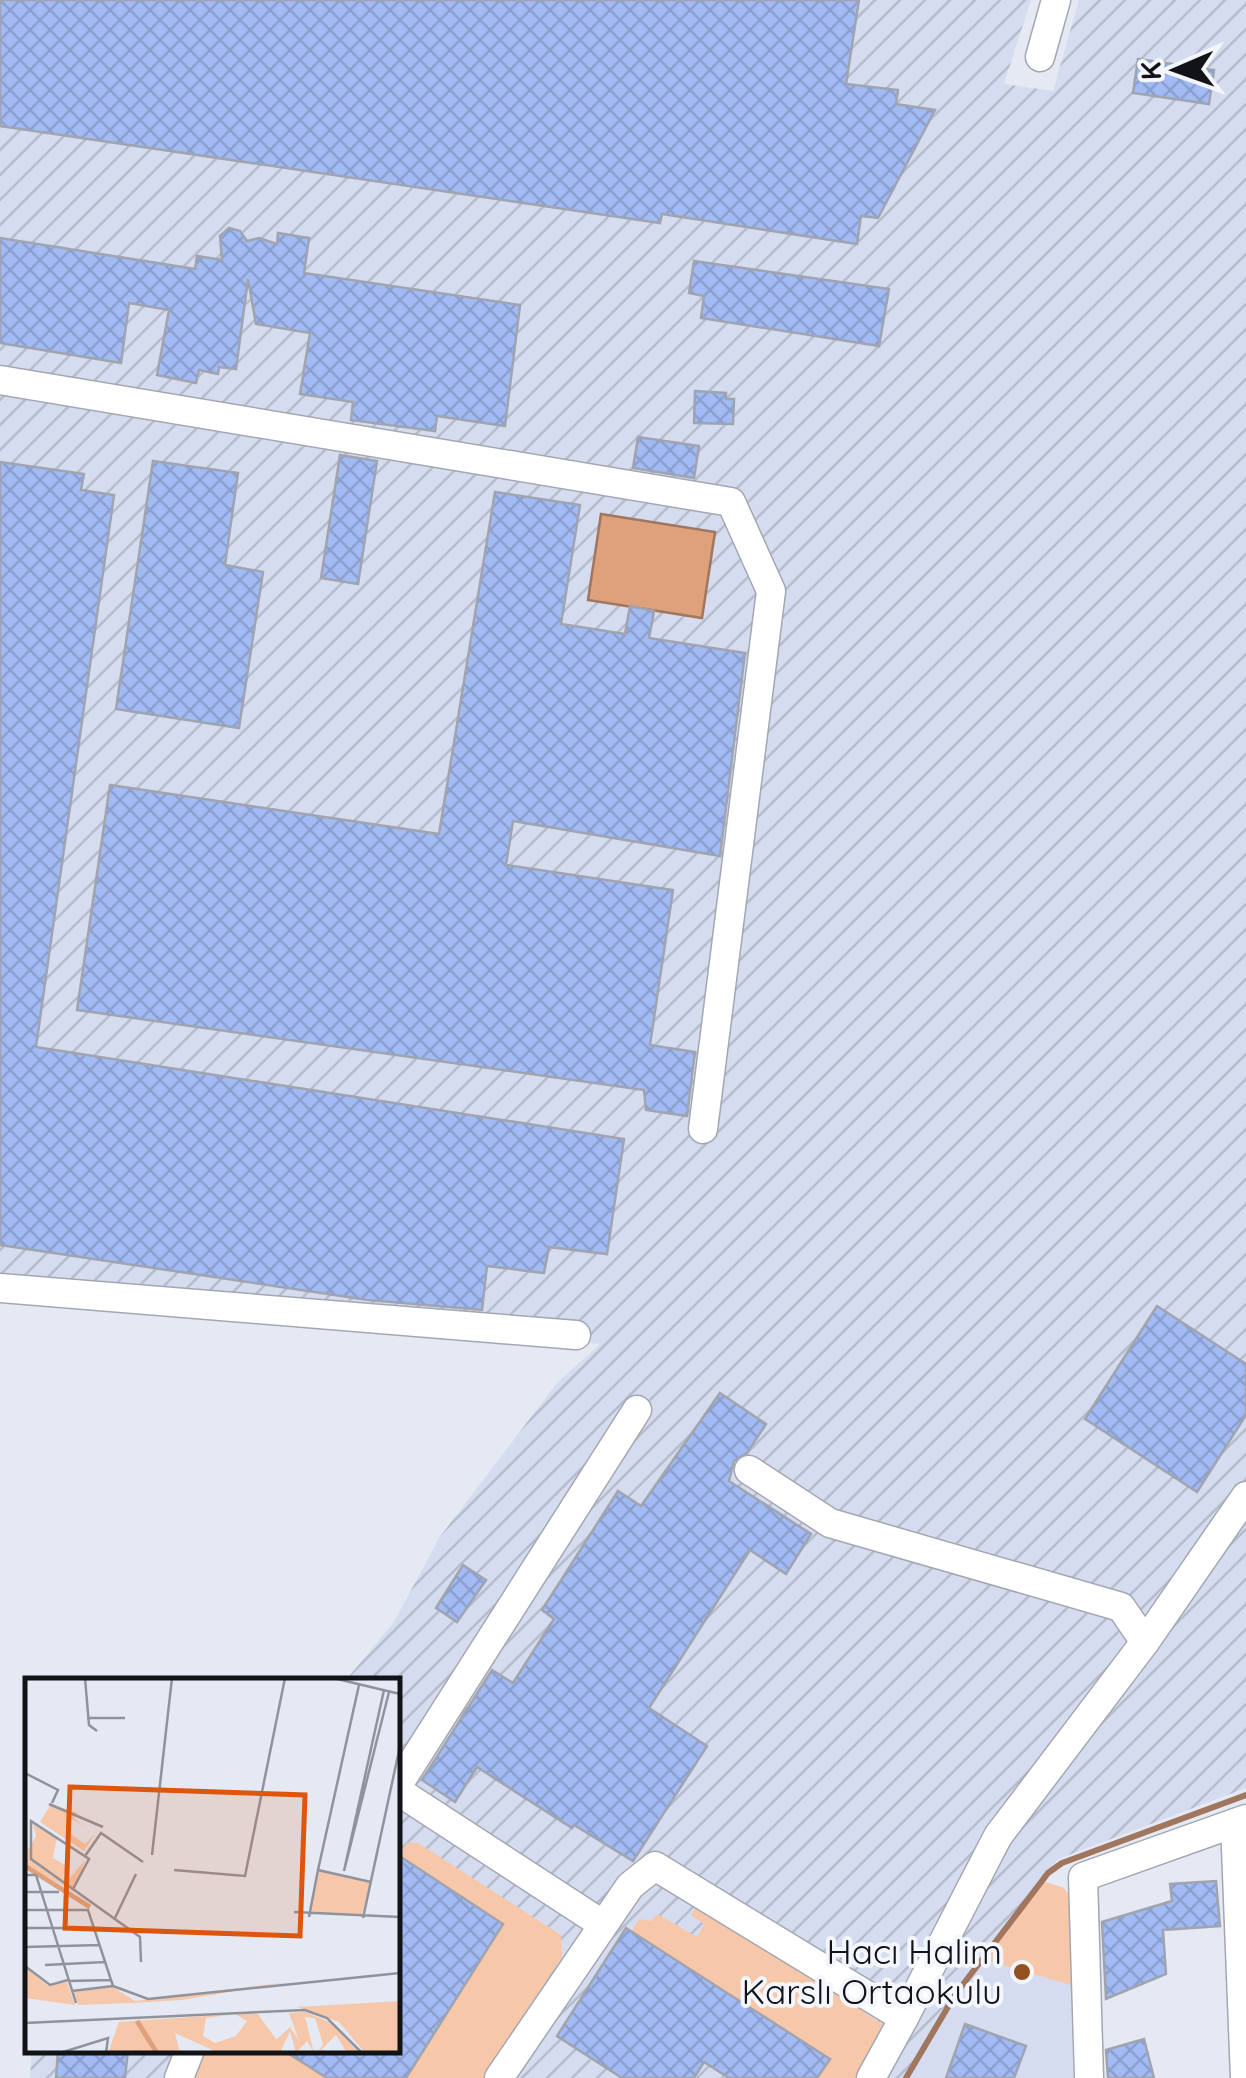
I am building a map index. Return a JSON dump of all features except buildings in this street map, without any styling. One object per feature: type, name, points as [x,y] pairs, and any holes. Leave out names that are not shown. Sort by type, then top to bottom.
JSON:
[{"type":"street","points":[[1040,57],[1056,0]]},
{"type":"street","points":[[0,380],[731,502],[770,591],[703,1130]]},
{"type":"street","points":[[0,1288],[576,1335]]},
{"type":"street","points":[[400,1785],[637,1410]]},
{"type":"street","points":[[749,1470],[830,1523],[1121,1606],[1145,1642]]},
{"type":"street","points":[[871,2078],[998,1836],[1145,1642],[1246,1496]]},
{"type":"street","points":[[400,1789],[602,1924]]},
{"type":"street","points":[[1089,2078],[1083,1877],[1241,1821],[1245,2078]]},
{"type":"street","points":[[499,2078],[602,1924],[630,1886],[655,1866],[743,1916],[904,2018]]},
{"type":"street","points":[[179,2078],[189,2053]]},
{"type":"shaded area","points":[[0,0],[1031,0],[1004,84],[1053,91],[1079,0],[1246,0],[1246,1788],[1058,1859],[955,1995],[906,2078],[30,2078],[32,2053],[400,2053],[400,1678],[348,1678],[394,1622],[439,1538],[557,1383],[600,1344],[0,1294]]},
{"type":"shaded area","points":[[601,514],[715,532],[702,618],[588,600]]},
{"type":"shaded area","points":[[407,1843],[418,1843],[561,1935],[562,1957],[483,2078],[406,2078],[502,1924],[400,1856]]},
{"type":"shaded area","name":"Hacı Halim Karslı Ortaokulu","points":[[1042,1881],[1064,1888],[1069,1895],[1073,2078],[906,2078],[955,1995]]},
{"type":"shaded area","points":[[1042,1881],[1064,1888],[1069,1895],[1071,1985],[982,1959]]},
{"type":"shaded area","points":[[698,1902],[859,2001],[867,2015],[892,2029],[865,2078],[817,2078],[829,2058],[631,1932],[639,1919],[651,1921],[657,1914],[697,1937],[704,1924],[691,1915]]},
{"type":"shaded area","points":[[201,2053],[286,2053],[327,2078],[191,2078]]},
{"type":"waterway","points":[[906,2078],[955,1995],[1048,1873],[1062,1863],[1246,1795]]},
{"type":"place","name":"Hacı Halim Karslı Ortaokulu","points":[[1022,1972]]}]
